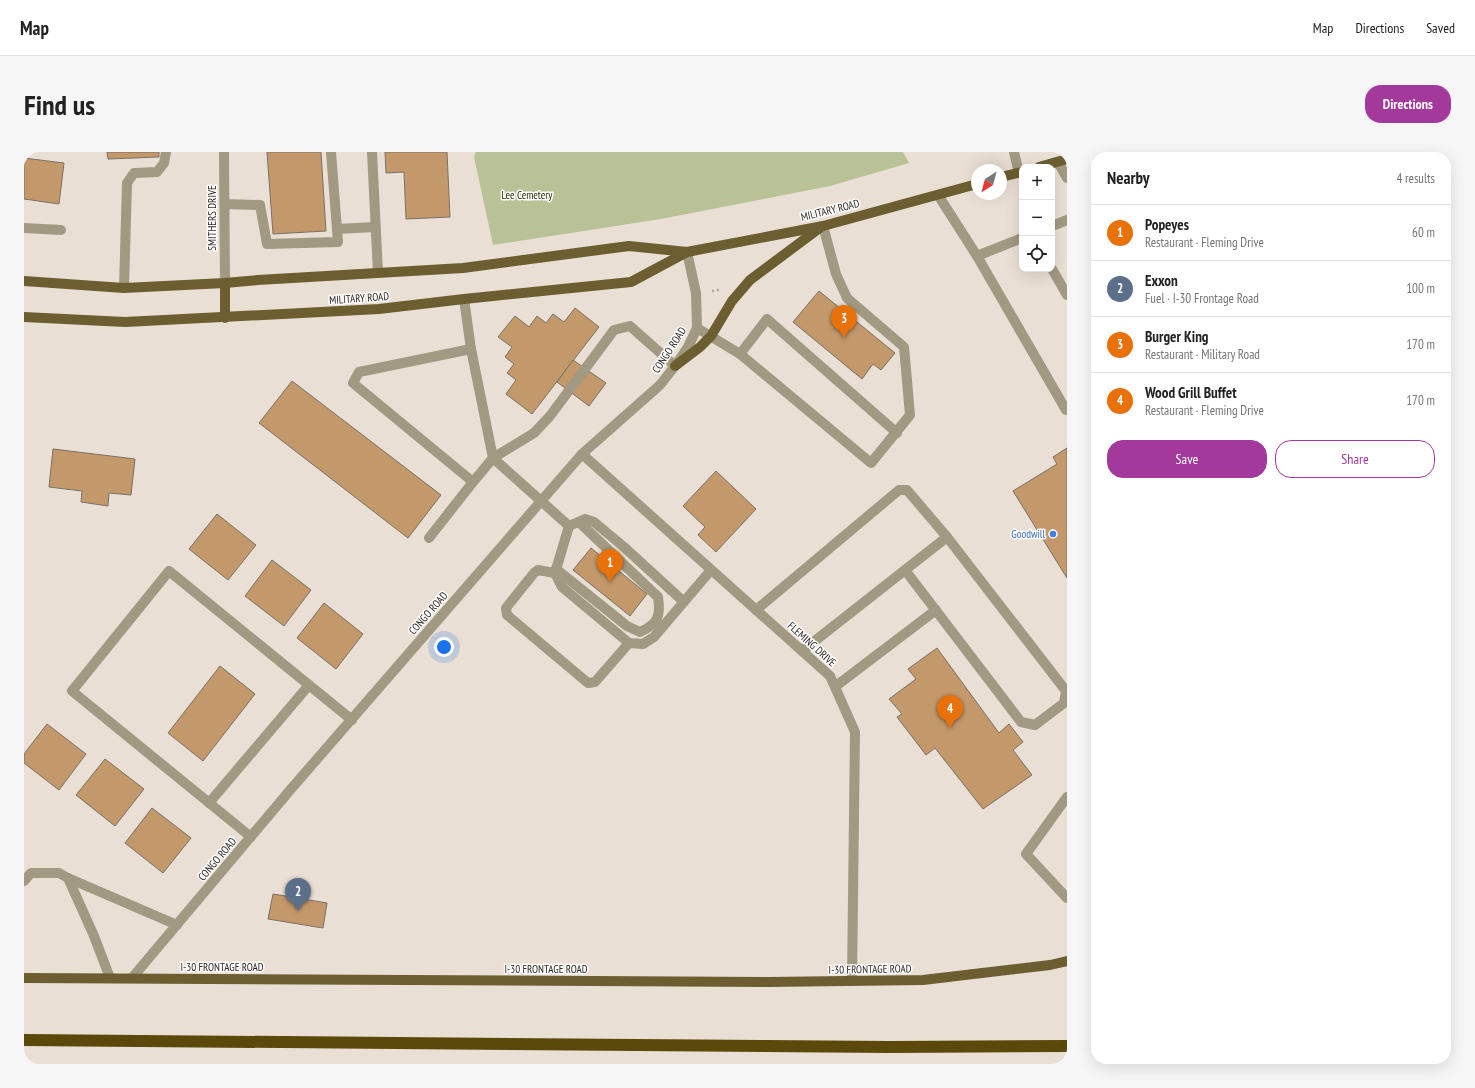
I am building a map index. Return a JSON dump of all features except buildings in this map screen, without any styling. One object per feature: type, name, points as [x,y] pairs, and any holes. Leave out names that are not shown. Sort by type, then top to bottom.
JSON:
[{"type":"highway","points":[[24,1040],[890,1047],[1067,1046]]},
{"type":"main road","points":[[1050,164],[1062,161]]},
{"type":"main road","points":[[1007,175],[1019,172]]},
{"type":"main road","name":"MILITARY ROAD","points":[[24,281],[124,288],[463,268],[629,246],[687,252],[822,226],[971,186]]},
{"type":"main road","points":[[676,366],[711,336],[732,300],[750,280],[822,226]]},
{"type":"main road","name":"MILITARY ROAD","points":[[24,316],[125,322],[379,309],[464,298],[631,282],[687,252]]},
{"type":"main road","points":[[225,283],[225,318]]},
{"type":"main road","name":"I-30 FRONTAGE ROAD","points":[[24,978],[728,982],[923,980],[1050,965],[1067,961]]},
{"type":"street","points":[[124,288],[127,183],[134,173],[157,172],[164,163],[166,152]]},
{"type":"street","name":"SMITHERS DRIVE","points":[[224,152],[225,283]]},
{"type":"street","points":[[225,204],[260,205],[267,244],[338,242],[331,152]]},
{"type":"street","points":[[372,152],[378,273]]},
{"type":"street","points":[[1014,152],[1019,169]]},
{"type":"street","points":[[1062,161],[1067,178]]},
{"type":"street","points":[[938,195],[977,256],[1067,410]]},
{"type":"street","points":[[1055,225],[1067,220]]},
{"type":"street","points":[[697,328],[740,354],[871,463],[910,415],[904,347],[847,298],[836,274],[822,226]]},
{"type":"street","points":[[337,229],[375,227]]},
{"type":"street","points":[[24,228],[61,230]]},
{"type":"street","points":[[977,256],[1019,239]]},
{"type":"street","name":"CONGO ROAD","points":[[132,978],[251,837],[582,454],[660,385],[676,366],[688,347],[697,328],[696,293],[687,252]]},
{"type":"street","points":[[1054,272],[1067,295]]},
{"type":"street","points":[[464,298],[471,349],[493,458],[569,526]]},
{"type":"street","points":[[740,354],[767,319],[897,432]]},
{"type":"street","points":[[429,538],[493,458],[534,433],[550,416],[614,330],[630,326],[676,366]]},
{"type":"street","points":[[471,349],[359,372],[354,383],[473,482]]},
{"type":"street","name":"FLEMING DRIVE","points":[[582,454],[802,650],[830,676],[836,686],[854,732],[852,981]]},
{"type":"street","points":[[756,610],[899,490],[907,490],[947,537],[1066,691],[1064,703],[1035,725],[1021,722],[905,570]]},
{"type":"street","points":[[569,526],[585,519],[594,522],[624,547],[684,602]]},
{"type":"street","points":[[579,522],[658,597],[660,609],[656,621],[648,628],[640,632],[627,626],[555,571],[538,570],[506,608],[507,615],[588,683],[595,682],[629,643]]},
{"type":"street","points":[[569,526],[555,571],[562,587],[629,643],[643,644],[654,637],[711,570]]},
{"type":"street","points":[[802,650],[947,537]]},
{"type":"street","points":[[251,837],[72,691],[169,570],[352,720]]},
{"type":"street","points":[[836,686],[936,610]]},
{"type":"street","points":[[209,803],[309,685]]},
{"type":"street","points":[[1066,895],[1026,854],[1067,797]]},
{"type":"street","points":[[24,881],[31,874],[59,873],[177,925]]},
{"type":"street","points":[[68,878],[94,936],[110,978]]},
{"type":"green space","name":"Lee Cemetery","points":[[476,152],[903,152],[909,163],[830,186],[661,219],[493,245],[474,157]]},
{"type":"place","name":"Burger King","points":[[844,338]]},
{"type":"place","name":"Goodwill","points":[[1053,534]]},
{"type":"place","name":"Popeyes","points":[[610,582]]},
{"type":"place","name":"Wood Grill Buffet","points":[[950,728]]},
{"type":"place","name":"Exxon","points":[[298,911]]}]
